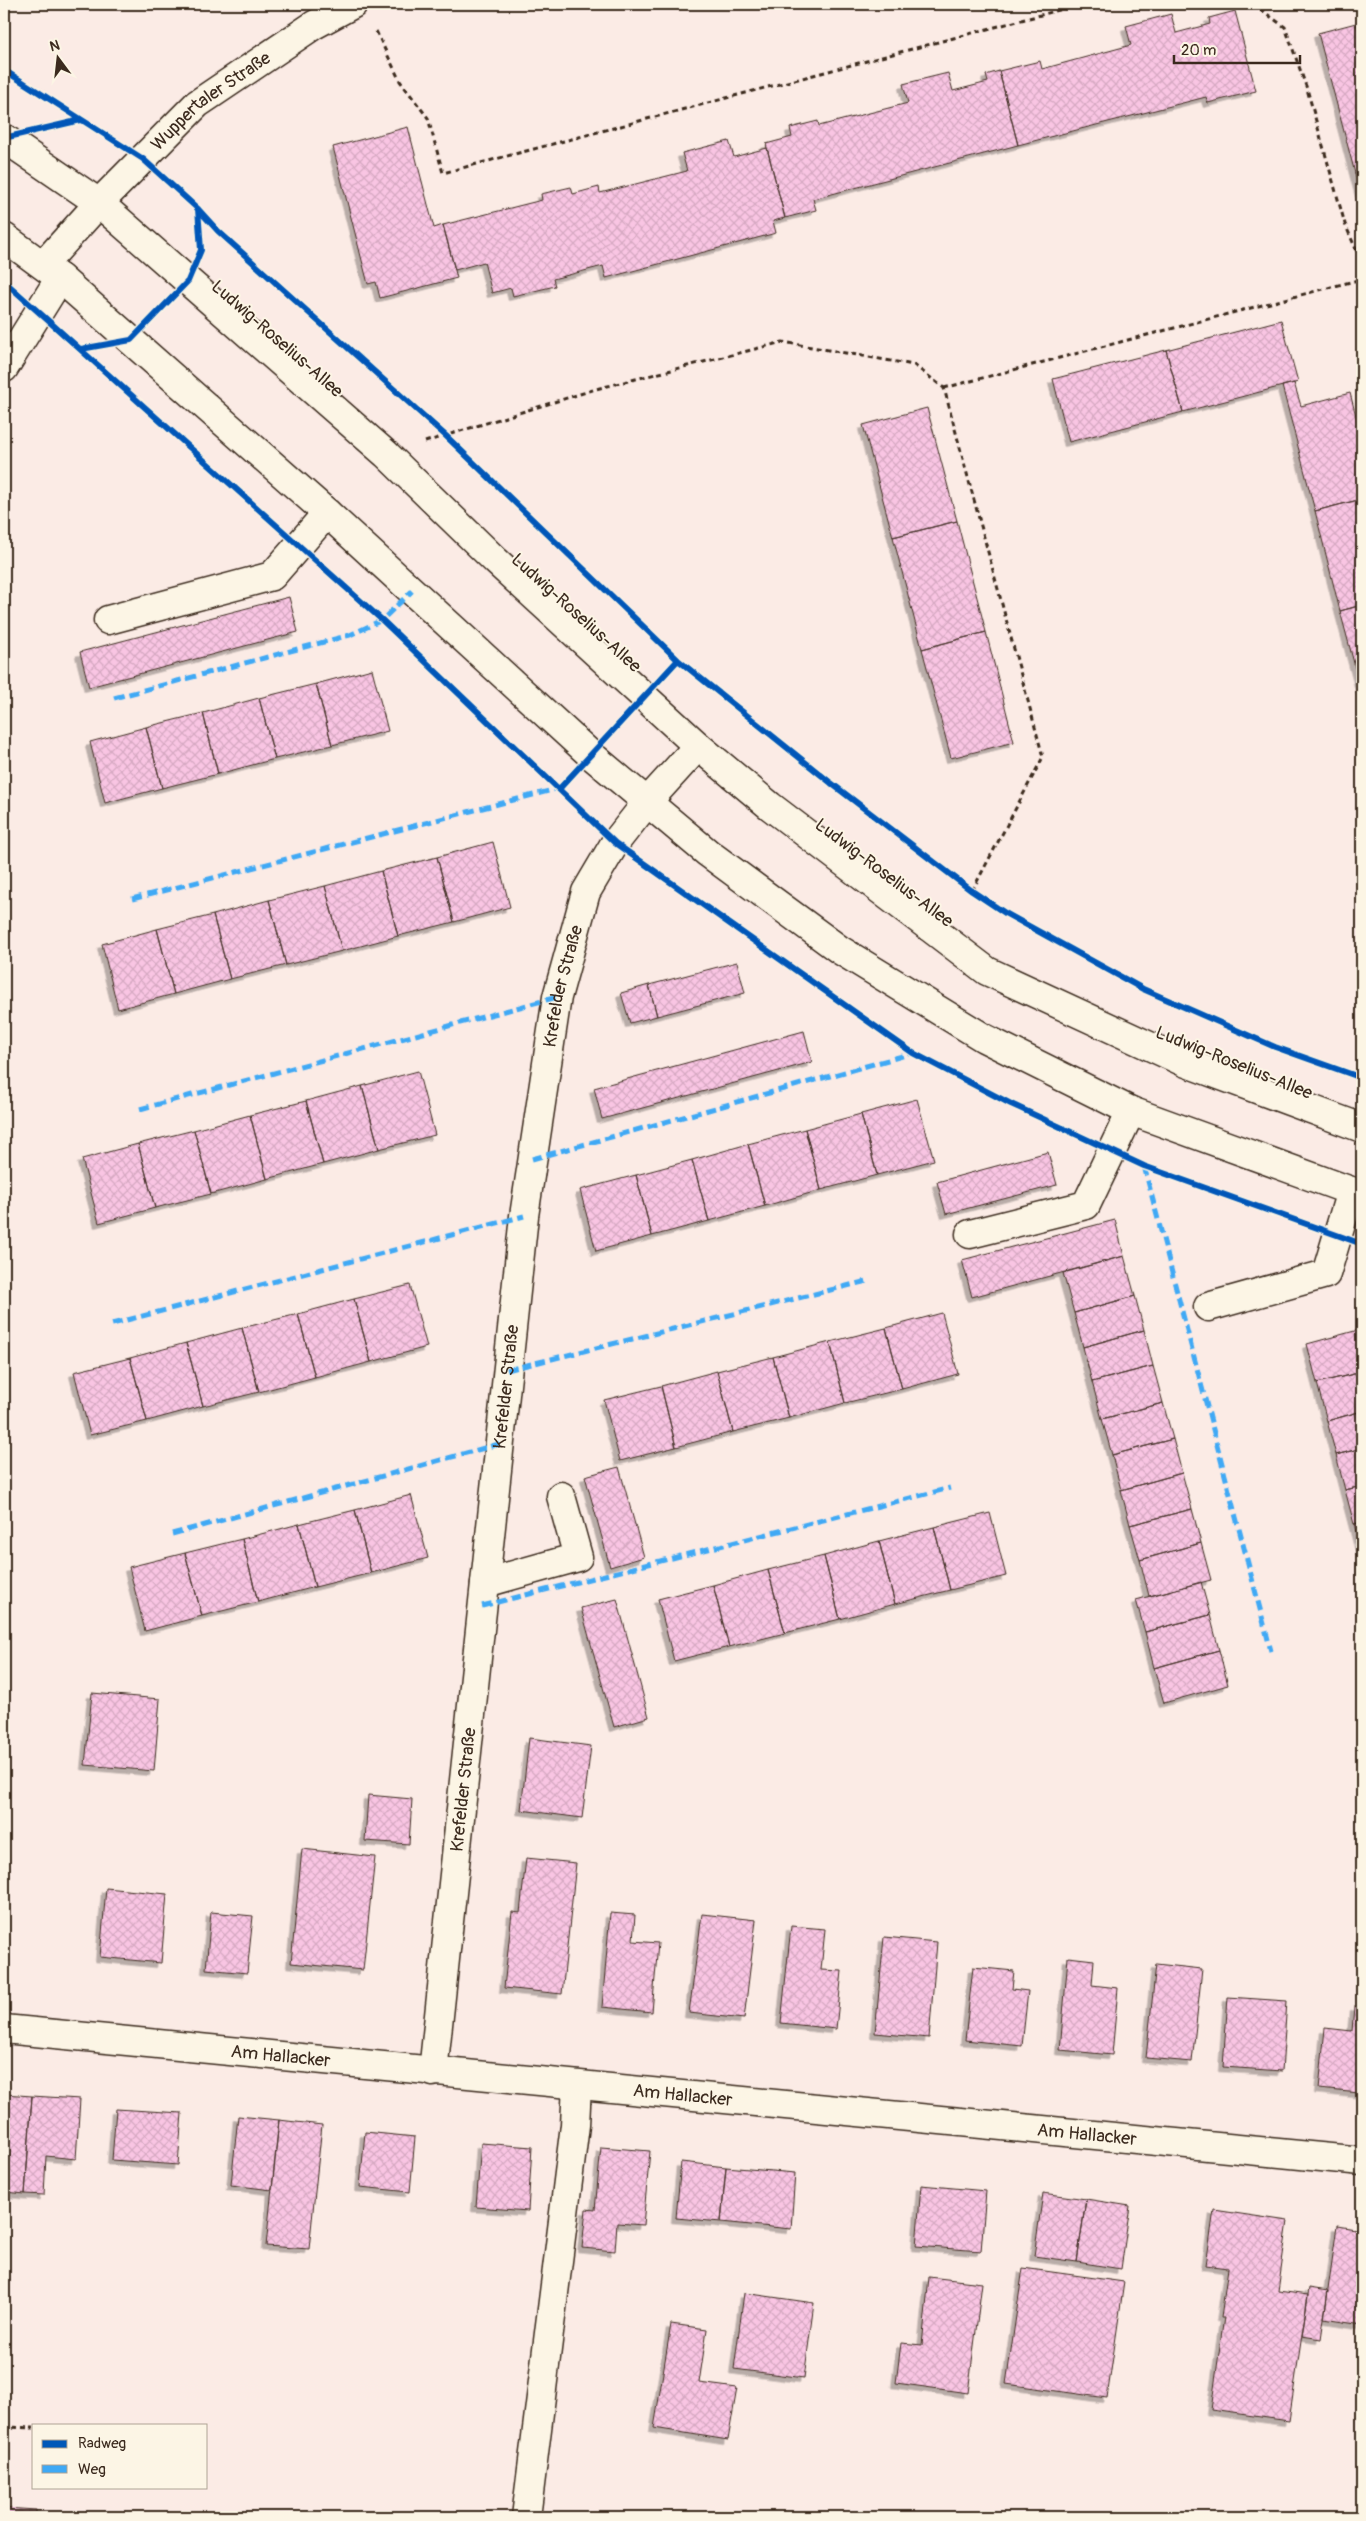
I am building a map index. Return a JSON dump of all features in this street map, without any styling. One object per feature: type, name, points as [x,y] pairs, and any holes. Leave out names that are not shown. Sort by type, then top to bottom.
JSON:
[{"type":"main road","name":"Wuppertaler Straße","points":[[4,368],[52,271],[99,204],[197,104],[314,24],[353,4]]},
{"type":"main road","name":"Ludwig-Roselius-Allee","points":[[4,138],[99,204],[386,454],[496,561],[698,746],[770,806],[987,970],[1184,1062],[1362,1128]]},
{"type":"main road","points":[[4,237],[52,271],[326,513],[591,755],[708,853],[840,950],[984,1038],[1131,1111],[1356,1193],[1326,1274],[1208,1307]]},
{"type":"main road","points":[[108,620],[272,576],[326,513]]},
{"type":"main road","name":"Krefelder Straße","points":[[433,2072],[524,1216],[557,997],[586,892],[615,843],[648,801],[698,746]]},
{"type":"main road","points":[[970,1234],[1086,1205],[1131,1111]]},
{"type":"main road","points":[[485,1583],[578,1558],[561,1496]]},
{"type":"main road","name":"Am Hallacker","points":[[4,2029],[1362,2161]]},
{"type":"main road","points":[[526,2517],[572,2145],[577,2085]]},
{"type":"path","points":[[375,29],[400,81],[428,118],[443,173],[1082,4]]},
{"type":"path","points":[[1253,4],[1285,27],[1307,89],[1345,224],[1362,263]]},
{"type":"path","points":[[944,388],[1362,279]]},
{"type":"path","points":[[386,454],[596,389],[782,342],[914,365],[944,388],[1043,757],[972,891]]},
{"type":"path","points":[[4,2427],[32,2428]]},
{"type":"building","points":[[1235,11],[1256,91],[1208,103],[1206,97],[1018,145],[999,71],[1040,61],[1042,69],[1131,45],[1126,26],[1171,14],[1176,33],[1210,24],[1209,18]]},
{"type":"building","points":[[1356,23],[1362,45],[1362,200],[1318,33]]},
{"type":"building","points":[[999,71],[1018,145],[813,199],[816,210],[785,218],[766,144],[792,137],[790,128],[818,121],[819,126],[908,103],[903,84],[948,73],[953,91],[988,82],[986,75]]},
{"type":"building","points":[[408,127],[434,228],[443,225],[457,278],[380,298],[376,282],[368,284],[333,147]]},
{"type":"building","points":[[729,141],[734,157],[767,148],[785,218],[773,221],[776,233],[606,278],[603,266],[553,279],[555,286],[513,296],[511,288],[492,293],[484,262],[455,270],[443,225],[542,200],[541,194],[571,187],[573,194],[599,187],[600,193],[687,171],[682,153]]},
{"type":"building","points":[[1281,320],[1298,382],[1183,412],[1166,350]]},
{"type":"building","points":[[1166,350],[1183,412],[1069,442],[1053,379]]},
{"type":"building","points":[[1294,383],[1301,406],[1350,393],[1362,439],[1362,499],[1315,511],[1282,386]]},
{"type":"building","points":[[927,408],[957,521],[893,537],[863,425]]},
{"type":"building","points":[[1362,499],[1362,605],[1340,611],[1315,511]]},
{"type":"building","points":[[957,521],[986,632],[922,649],[893,537]]},
{"type":"building","points":[[289,597],[298,632],[89,687],[80,652]]},
{"type":"building","points":[[1362,605],[1362,693],[1340,611]]},
{"type":"building","points":[[986,632],[1014,742],[951,758],[922,649]]},
{"type":"building","points":[[372,669],[388,731],[332,745],[316,684]]},
{"type":"building","points":[[316,684],[332,745],[275,759],[259,698]]},
{"type":"building","points":[[259,698],[275,759],[218,774],[203,713]]},
{"type":"building","points":[[203,713],[218,774],[162,788],[146,727]]},
{"type":"building","points":[[146,727],[162,788],[105,803],[90,742]]},
{"type":"building","points":[[493,842],[510,907],[454,922],[437,857]]},
{"type":"building","points":[[437,857],[454,922],[398,936],[381,871]]},
{"type":"building","points":[[381,871],[398,936],[342,951],[325,886]]},
{"type":"building","points":[[325,886],[342,951],[286,965],[269,900]]},
{"type":"building","points":[[269,900],[286,965],[230,979],[213,915]]},
{"type":"building","points":[[213,915],[230,979],[174,994],[157,929]]},
{"type":"building","points":[[157,929],[174,994],[118,1009],[102,944]]},
{"type":"building","points":[[737,962],[745,993],[657,1016],[649,985]]},
{"type":"building","points":[[649,985],[657,1016],[630,1023],[621,993]]},
{"type":"building","points":[[804,1031],[812,1062],[602,1119],[594,1088]]},
{"type":"building","points":[[418,1071],[435,1135],[379,1149],[362,1086]]},
{"type":"building","points":[[362,1086],[379,1149],[323,1164],[306,1101]]},
{"type":"building","points":[[917,1099],[934,1160],[877,1175],[861,1114]]},
{"type":"building","points":[[306,1101],[323,1164],[267,1179],[250,1115]]},
{"type":"building","points":[[861,1114],[877,1175],[821,1190],[805,1129]]},
{"type":"building","points":[[250,1115],[267,1179],[211,1194],[194,1130]]},
{"type":"building","points":[[805,1129],[821,1190],[765,1206],[748,1144]]},
{"type":"building","points":[[194,1130],[211,1194],[155,1208],[138,1144]]},
{"type":"building","points":[[138,1144],[155,1208],[99,1223],[82,1159]]},
{"type":"building","points":[[748,1144],[765,1206],[709,1221],[692,1160]]},
{"type":"building","points":[[1048,1152],[1057,1185],[946,1214],[937,1182]]},
{"type":"building","points":[[692,1160],[709,1221],[652,1236],[636,1175]]},
{"type":"building","points":[[636,1175],[652,1236],[596,1251],[580,1190]]},
{"type":"building","points":[[1115,1220],[1124,1256],[972,1297],[962,1260]]},
{"type":"building","points":[[1124,1256],[1135,1296],[1074,1313],[1063,1273]]},
{"type":"building","points":[[410,1285],[427,1347],[371,1362],[354,1299]]},
{"type":"building","points":[[1135,1296],[1144,1330],[1083,1347],[1074,1313]]},
{"type":"building","points":[[354,1299],[371,1362],[315,1377],[298,1314]]},
{"type":"building","points":[[942,1313],[958,1374],[902,1389],[886,1328]]},
{"type":"building","points":[[298,1314],[315,1377],[259,1392],[242,1328]]},
{"type":"building","points":[[242,1328],[259,1392],[203,1406],[186,1343]]},
{"type":"building","points":[[886,1328],[902,1389],[845,1403],[830,1342]]},
{"type":"building","points":[[1362,1329],[1362,1372],[1317,1383],[1307,1344]]},
{"type":"building","points":[[1144,1330],[1153,1366],[1092,1382],[1083,1347]]},
{"type":"building","points":[[830,1342],[845,1403],[789,1418],[773,1357]]},
{"type":"building","points":[[186,1343],[203,1406],[147,1421],[130,1358]]},
{"type":"building","points":[[773,1357],[789,1418],[733,1432],[717,1371]]},
{"type":"building","points":[[130,1358],[147,1421],[90,1435],[74,1372]]},
{"type":"building","points":[[1153,1366],[1163,1403],[1102,1419],[1092,1382]]},
{"type":"building","points":[[717,1371],[733,1432],[676,1447],[661,1386]]},
{"type":"building","points":[[1362,1372],[1362,1411],[1327,1421],[1317,1383]]},
{"type":"building","points":[[661,1386],[676,1447],[620,1461],[604,1400]]},
{"type":"building","points":[[1163,1403],[1173,1439],[1112,1455],[1102,1419]]},
{"type":"building","points":[[1362,1411],[1362,1448],[1336,1455],[1327,1421]]},
{"type":"building","points":[[1173,1439],[1182,1473],[1121,1490],[1112,1455]]},
{"type":"building","points":[[1362,1448],[1362,1486],[1345,1490],[1336,1455]]},
{"type":"building","points":[[619,1467],[644,1557],[610,1567],[585,1476]]},
{"type":"building","points":[[1182,1473],[1192,1509],[1130,1525],[1121,1490]]},
{"type":"building","points":[[1362,1486],[1362,1522],[1354,1524],[1345,1490]]},
{"type":"building","points":[[411,1495],[428,1558],[371,1573],[355,1510]]},
{"type":"building","points":[[1192,1509],[1201,1543],[1140,1560],[1130,1525]]},
{"type":"building","points":[[355,1510],[371,1573],[315,1587],[299,1524]]},
{"type":"building","points":[[990,1513],[1006,1576],[950,1590],[934,1527]]},
{"type":"building","points":[[1362,1522],[1362,1554],[1354,1524]]},
{"type":"building","points":[[299,1524],[315,1587],[258,1602],[242,1539]]},
{"type":"building","points":[[934,1527],[950,1590],[895,1604],[879,1541]]},
{"type":"building","points":[[242,1539],[258,1602],[202,1616],[185,1553]]},
{"type":"building","points":[[879,1541],[895,1604],[840,1619],[824,1556]]},
{"type":"building","points":[[1201,1543],[1211,1580],[1149,1596],[1140,1560]]},
{"type":"building","points":[[185,1553],[202,1616],[145,1631],[129,1567]]},
{"type":"building","points":[[824,1556],[840,1619],[785,1633],[768,1570]]},
{"type":"building","points":[[768,1570],[785,1633],[729,1647],[713,1585]]},
{"type":"building","points":[[1201,1582],[1210,1615],[1145,1632],[1136,1600]]},
{"type":"building","points":[[713,1585],[729,1647],[674,1661],[658,1599]]},
{"type":"building","points":[[617,1599],[649,1717],[614,1727],[581,1608]]},
{"type":"building","points":[[1210,1615],[1219,1650],[1154,1668],[1145,1632]]},
{"type":"building","points":[[1219,1650],[1228,1685],[1164,1703],[1154,1668]]},
{"type":"building","points":[[92,1693],[160,1699],[154,1771],[85,1765]]},
{"type":"building","points":[[529,1738],[591,1746],[582,1818],[521,1810]]},
{"type":"building","points":[[368,1795],[412,1799],[409,1844],[365,1841]]},
{"type":"building","points":[[302,1849],[375,1857],[363,1970],[291,1963]]},
{"type":"building","points":[[526,1858],[576,1863],[562,1994],[504,1988],[512,1912],[520,1913]]},
{"type":"building","points":[[106,1888],[167,1894],[161,1963],[100,1957]]},
{"type":"building","points":[[211,1912],[253,1916],[247,1973],[206,1969]]},
{"type":"building","points":[[610,1913],[635,1915],[633,1941],[658,1943],[652,2012],[602,2007]]},
{"type":"building","points":[[702,1914],[756,1920],[744,2019],[689,2013]]},
{"type":"building","points":[[791,1926],[825,1929],[821,1970],[842,1971],[836,2029],[781,2023]]},
{"type":"building","points":[[884,1937],[937,1942],[929,2038],[875,2033]]},
{"type":"building","points":[[1068,1957],[1094,1960],[1092,1985],[1118,1988],[1112,2055],[1060,2050]]},
{"type":"building","points":[[1156,1964],[1202,1969],[1192,2062],[1146,2058]]},
{"type":"building","points":[[973,1967],[1014,1971],[1012,1989],[1028,1991],[1022,2046],[965,2040]]},
{"type":"building","points":[[1228,1997],[1287,2001],[1282,2071],[1223,2067]]},
{"type":"building","points":[[1354,2006],[1362,2007],[1362,2057],[1359,2093],[1319,2089],[1325,2028],[1352,2031]]},
{"type":"building","points":[[1362,2057],[1362,2093],[1359,2093]]},
{"type":"building","points":[[4,2094],[32,2096],[25,2194],[6,2192],[9,2152],[4,2152]]},
{"type":"building","points":[[32,2096],[80,2099],[76,2159],[46,2156],[44,2195],[25,2194]]},
{"type":"building","points":[[116,2109],[182,2113],[178,2165],[112,2160]]},
{"type":"building","points":[[238,2116],[279,2120],[272,2190],[231,2185]]},
{"type":"building","points":[[279,2120],[322,2125],[309,2249],[266,2246]]},
{"type":"building","points":[[365,2132],[415,2137],[410,2192],[360,2187]]},
{"type":"building","points":[[481,2143],[532,2147],[528,2211],[476,2207]]},
{"type":"building","points":[[601,2147],[650,2151],[643,2225],[617,2223],[615,2251],[582,2248],[586,2209],[595,2210]]},
{"type":"building","points":[[681,2162],[726,2167],[721,2222],[676,2218]]},
{"type":"building","points":[[726,2167],[795,2173],[791,2229],[721,2222]]},
{"type":"building","points":[[921,2185],[986,2191],[981,2251],[916,2246]]},
{"type":"building","points":[[1043,2193],[1086,2199],[1077,2262],[1034,2256]]},
{"type":"building","points":[[1086,2199],[1130,2206],[1121,2269],[1077,2262]]},
{"type":"building","points":[[1214,2210],[1288,2221],[1278,2291],[1308,2295],[1289,2421],[1211,2410],[1224,2317],[1221,2317],[1228,2268],[1206,2265]]},
{"type":"building","points":[[1337,2226],[1362,2230],[1362,2324],[1324,2318]]},
{"type":"building","points":[[1023,2268],[1124,2282],[1107,2398],[1006,2384]]},
{"type":"building","points":[[929,2277],[982,2283],[968,2393],[896,2383],[901,2343],[922,2345]]},
{"type":"building","points":[[1309,2288],[1328,2291],[1321,2339],[1302,2336]]},
{"type":"building","points":[[744,2293],[814,2303],[804,2378],[734,2369]]},
{"type":"building","points":[[671,2324],[707,2329],[699,2383],[737,2388],[728,2440],[654,2428]]},
{"type":"building","points":[[5,2508],[36,2510],[36,2517],[5,2517]]},
{"type":"marked path","points":[[114,698],[350,635],[382,620],[412,591]]},
{"type":"marked path","points":[[132,899],[560,788]]},
{"type":"marked path","points":[[140,1109],[557,997]]},
{"type":"marked path","points":[[532,1159],[913,1053]]},
{"type":"marked path","points":[[1144,1166],[1271,1651]]},
{"type":"marked path","points":[[112,1324],[524,1216]]},
{"type":"marked path","points":[[507,1370],[867,1281]]},
{"type":"marked path","points":[[172,1534],[499,1444]]},
{"type":"marked path","points":[[482,1606],[950,1488]]},
{"type":"cycle path","points":[[4,70],[143,159],[198,209],[218,231],[446,436],[678,660],[831,783],[972,891],[1005,913],[1143,989],[1275,1047],[1362,1078]]},
{"type":"cycle path","points":[[4,138],[81,120]]},
{"type":"cycle path","points":[[81,349],[131,340],[188,281],[201,250],[198,209]]},
{"type":"cycle path","points":[[4,281],[382,620],[615,843],[913,1053],[1011,1104],[1144,1166],[1362,1244]]},
{"type":"cycle path","points":[[560,788],[678,660]]}]
